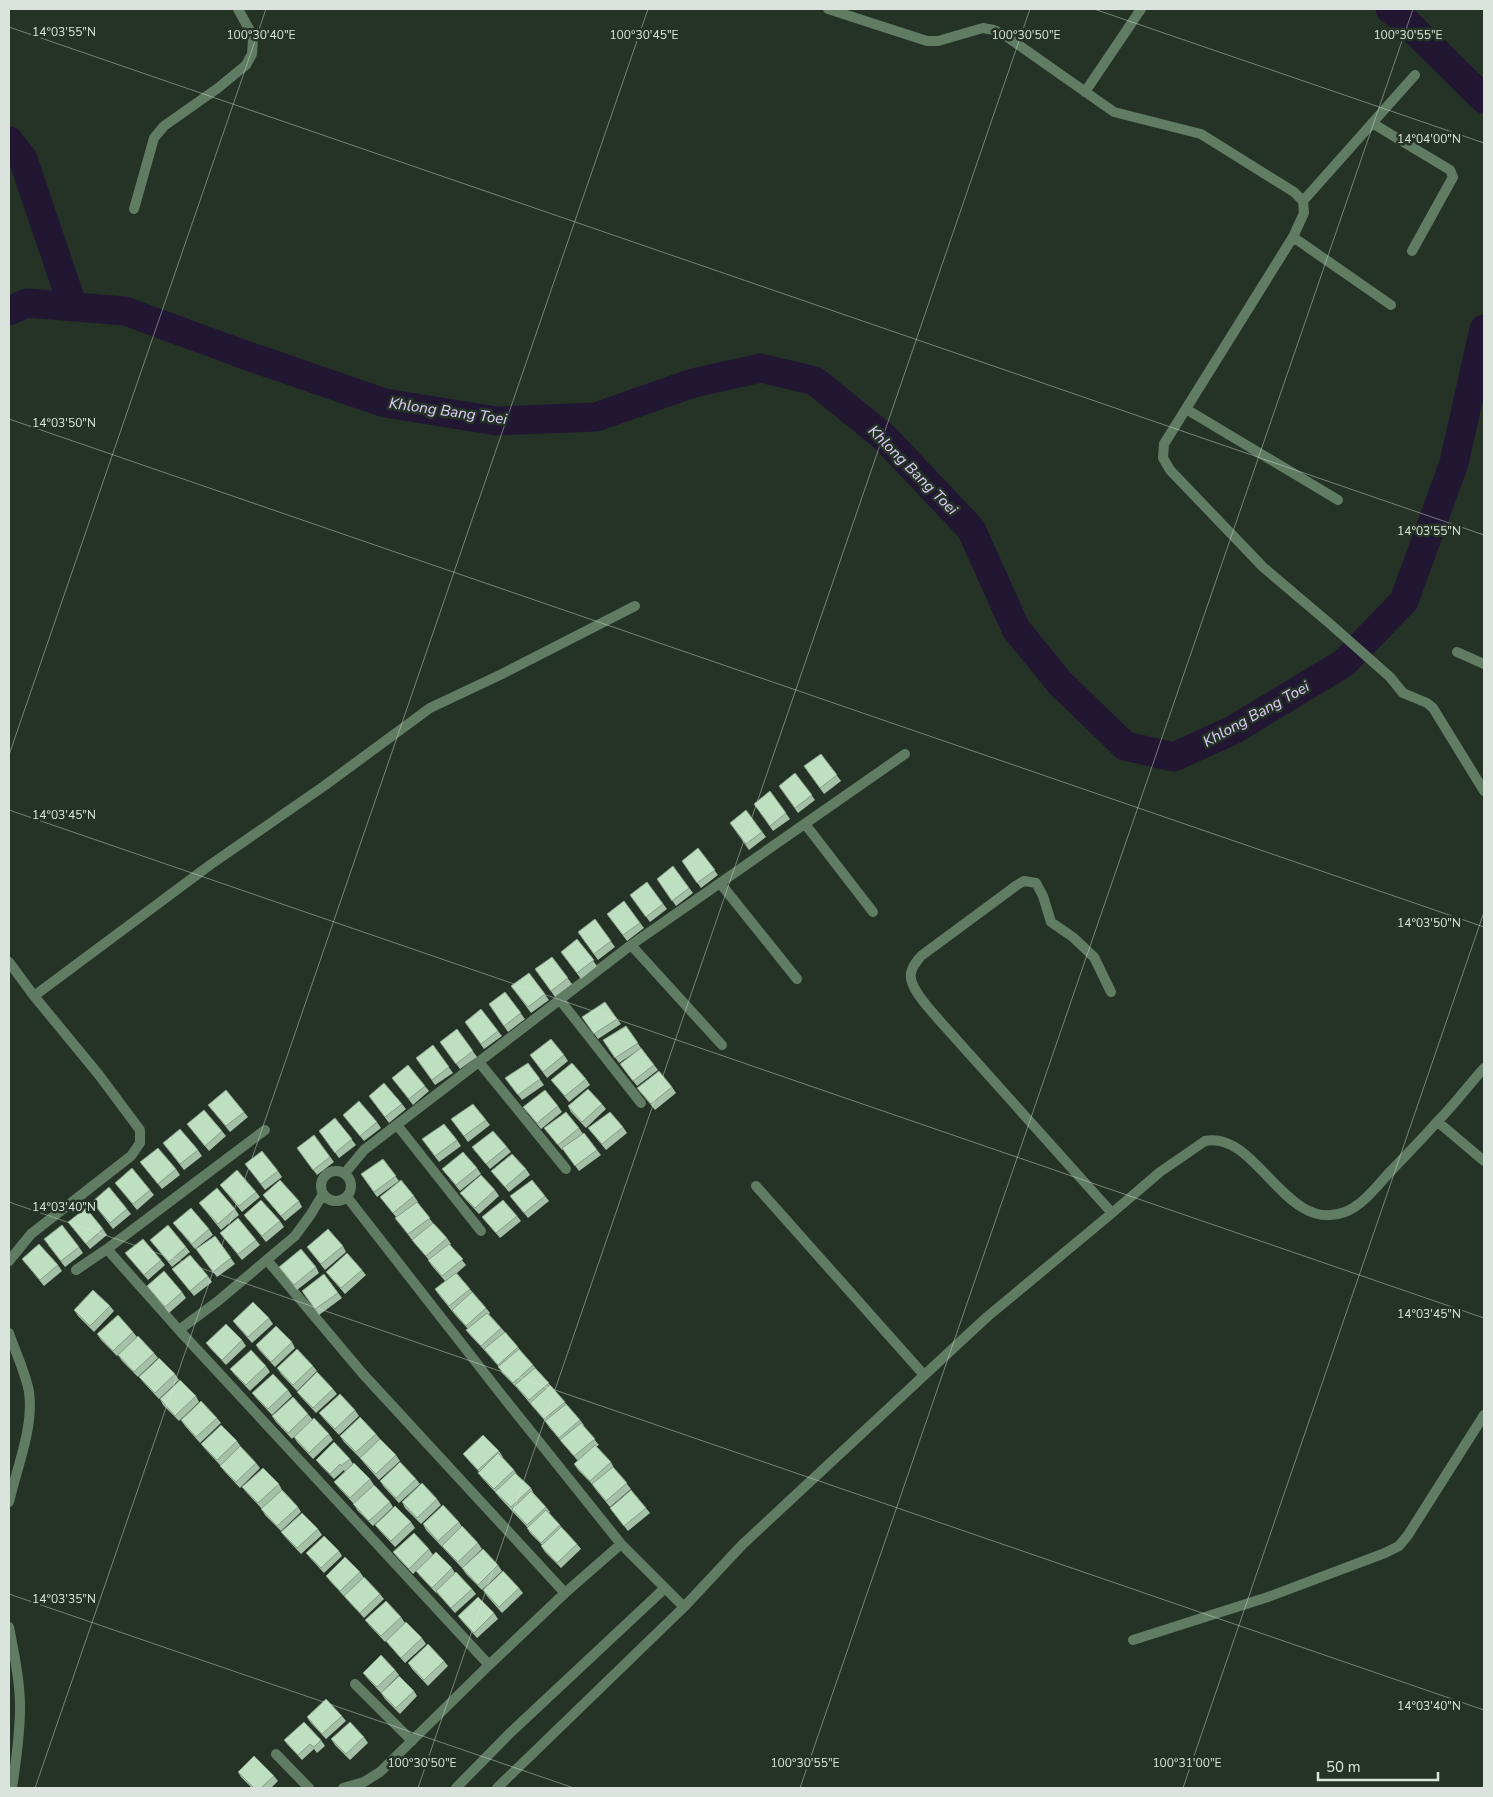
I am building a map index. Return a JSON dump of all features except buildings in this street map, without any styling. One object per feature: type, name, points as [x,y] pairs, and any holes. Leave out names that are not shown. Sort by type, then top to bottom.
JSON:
[{"type":"street","points":[[134,209],[154,138],[164,126],[218,88],[246,65],[249,60],[252,54],[253,40],[238,9]]},
{"type":"street","points":[[828,9],[927,41],[938,41],[983,28],[994,30],[1003,34],[1114,112],[1201,134],[1294,192],[1303,201],[1304,214],[1293,237],[1164,444],[1163,458],[1170,470],[1263,566],[1329,622],[1404,693],[1427,703],[1438,714],[1484,791]]},
{"type":"street","points":[[1085,92],[1141,9]]},
{"type":"street","points":[[1303,201],[1415,75]]},
{"type":"street","points":[[1372,124],[1450,170],[1453,177],[1412,251]]},
{"type":"street","points":[[1293,237],[1391,305]]},
{"type":"street","points":[[1186,408],[1338,500]]},
{"type":"street","points":[[34,996],[210,866],[324,786],[430,708],[502,674],[635,606]]},
{"type":"street","points":[[1457,652],[1484,664]]},
{"type":"street","points":[[345,1173],[364,1150],[631,945],[905,754]]},
{"type":"street","points":[[805,824],[873,912]]},
{"type":"street","points":[[1111,992],[1094,957],[1074,938],[1051,922],[1043,896],[1036,883],[1024,881],[921,956],[910,973],[911,982],[917,992],[939,1020],[1112,1213]]},
{"type":"street","points":[[720,883],[797,979]]},
{"type":"street","points":[[631,945],[722,1045]]},
{"type":"street","points":[[9,962],[140,1130],[140,1143],[131,1156],[31,1234],[9,1261]]},
{"type":"street","points":[[560,1000],[641,1103]]},
{"type":"street","points":[[479,1062],[566,1169]]},
{"type":"street","points":[[497,1788],[684,1607],[742,1545],[924,1375],[987,1317],[1160,1172],[1205,1141],[1212,1139],[1224,1141],[1238,1148],[1282,1192],[1313,1213],[1325,1215],[1344,1212],[1362,1201],[1438,1122],[1484,1068]]},
{"type":"street","points":[[1438,1122],[1484,1161]]},
{"type":"street","points":[[397,1125],[481,1231]]},
{"type":"street","points":[[76,1270],[265,1130]]},
{"type":"street","points":[[331,1171],[345,1173],[349,1178],[351,1185],[347,1197],[334,1201],[328,1199],[323,1194],[322,1181],[325,1175],[331,1171]]},
{"type":"street","points":[[756,1186],[924,1375]]},
{"type":"street","points":[[179,1330],[218,1301],[295,1236],[323,1194]]},
{"type":"street","points":[[347,1197],[516,1414],[621,1544],[684,1607]]},
{"type":"street","points":[[106,1249],[489,1665]]},
{"type":"street","points":[[267,1260],[363,1374],[565,1593]]},
{"type":"street","points":[[9,1334],[29,1390],[31,1409],[9,1502]]},
{"type":"street","points":[[1133,1640],[1268,1597],[1400,1546],[1484,1415]]},
{"type":"street","points":[[343,1788],[364,1782],[380,1772],[565,1593],[621,1544]]},
{"type":"street","points":[[456,1788],[510,1734],[665,1588]]},
{"type":"street","points":[[9,1627],[16,1662],[20,1707],[18,1748],[12,1788]]},
{"type":"street","points":[[355,1684],[412,1742]]},
{"type":"street","points":[[276,1754],[309,1788]]},
{"type":"waterway","points":[[1390,9],[1400,16],[1484,99]]},
{"type":"waterway","points":[[9,141],[23,159],[73,307]]},
{"type":"waterway","name":"Khlong Bang Toei","points":[[9,311],[27,303],[125,311],[385,403],[497,421],[596,417],[693,383],[761,368],[815,381],[884,437],[971,529],[1016,629],[1060,683],[1125,746],[1174,757],[1233,730],[1344,663],[1404,601],[1454,463],[1484,329]]}]
